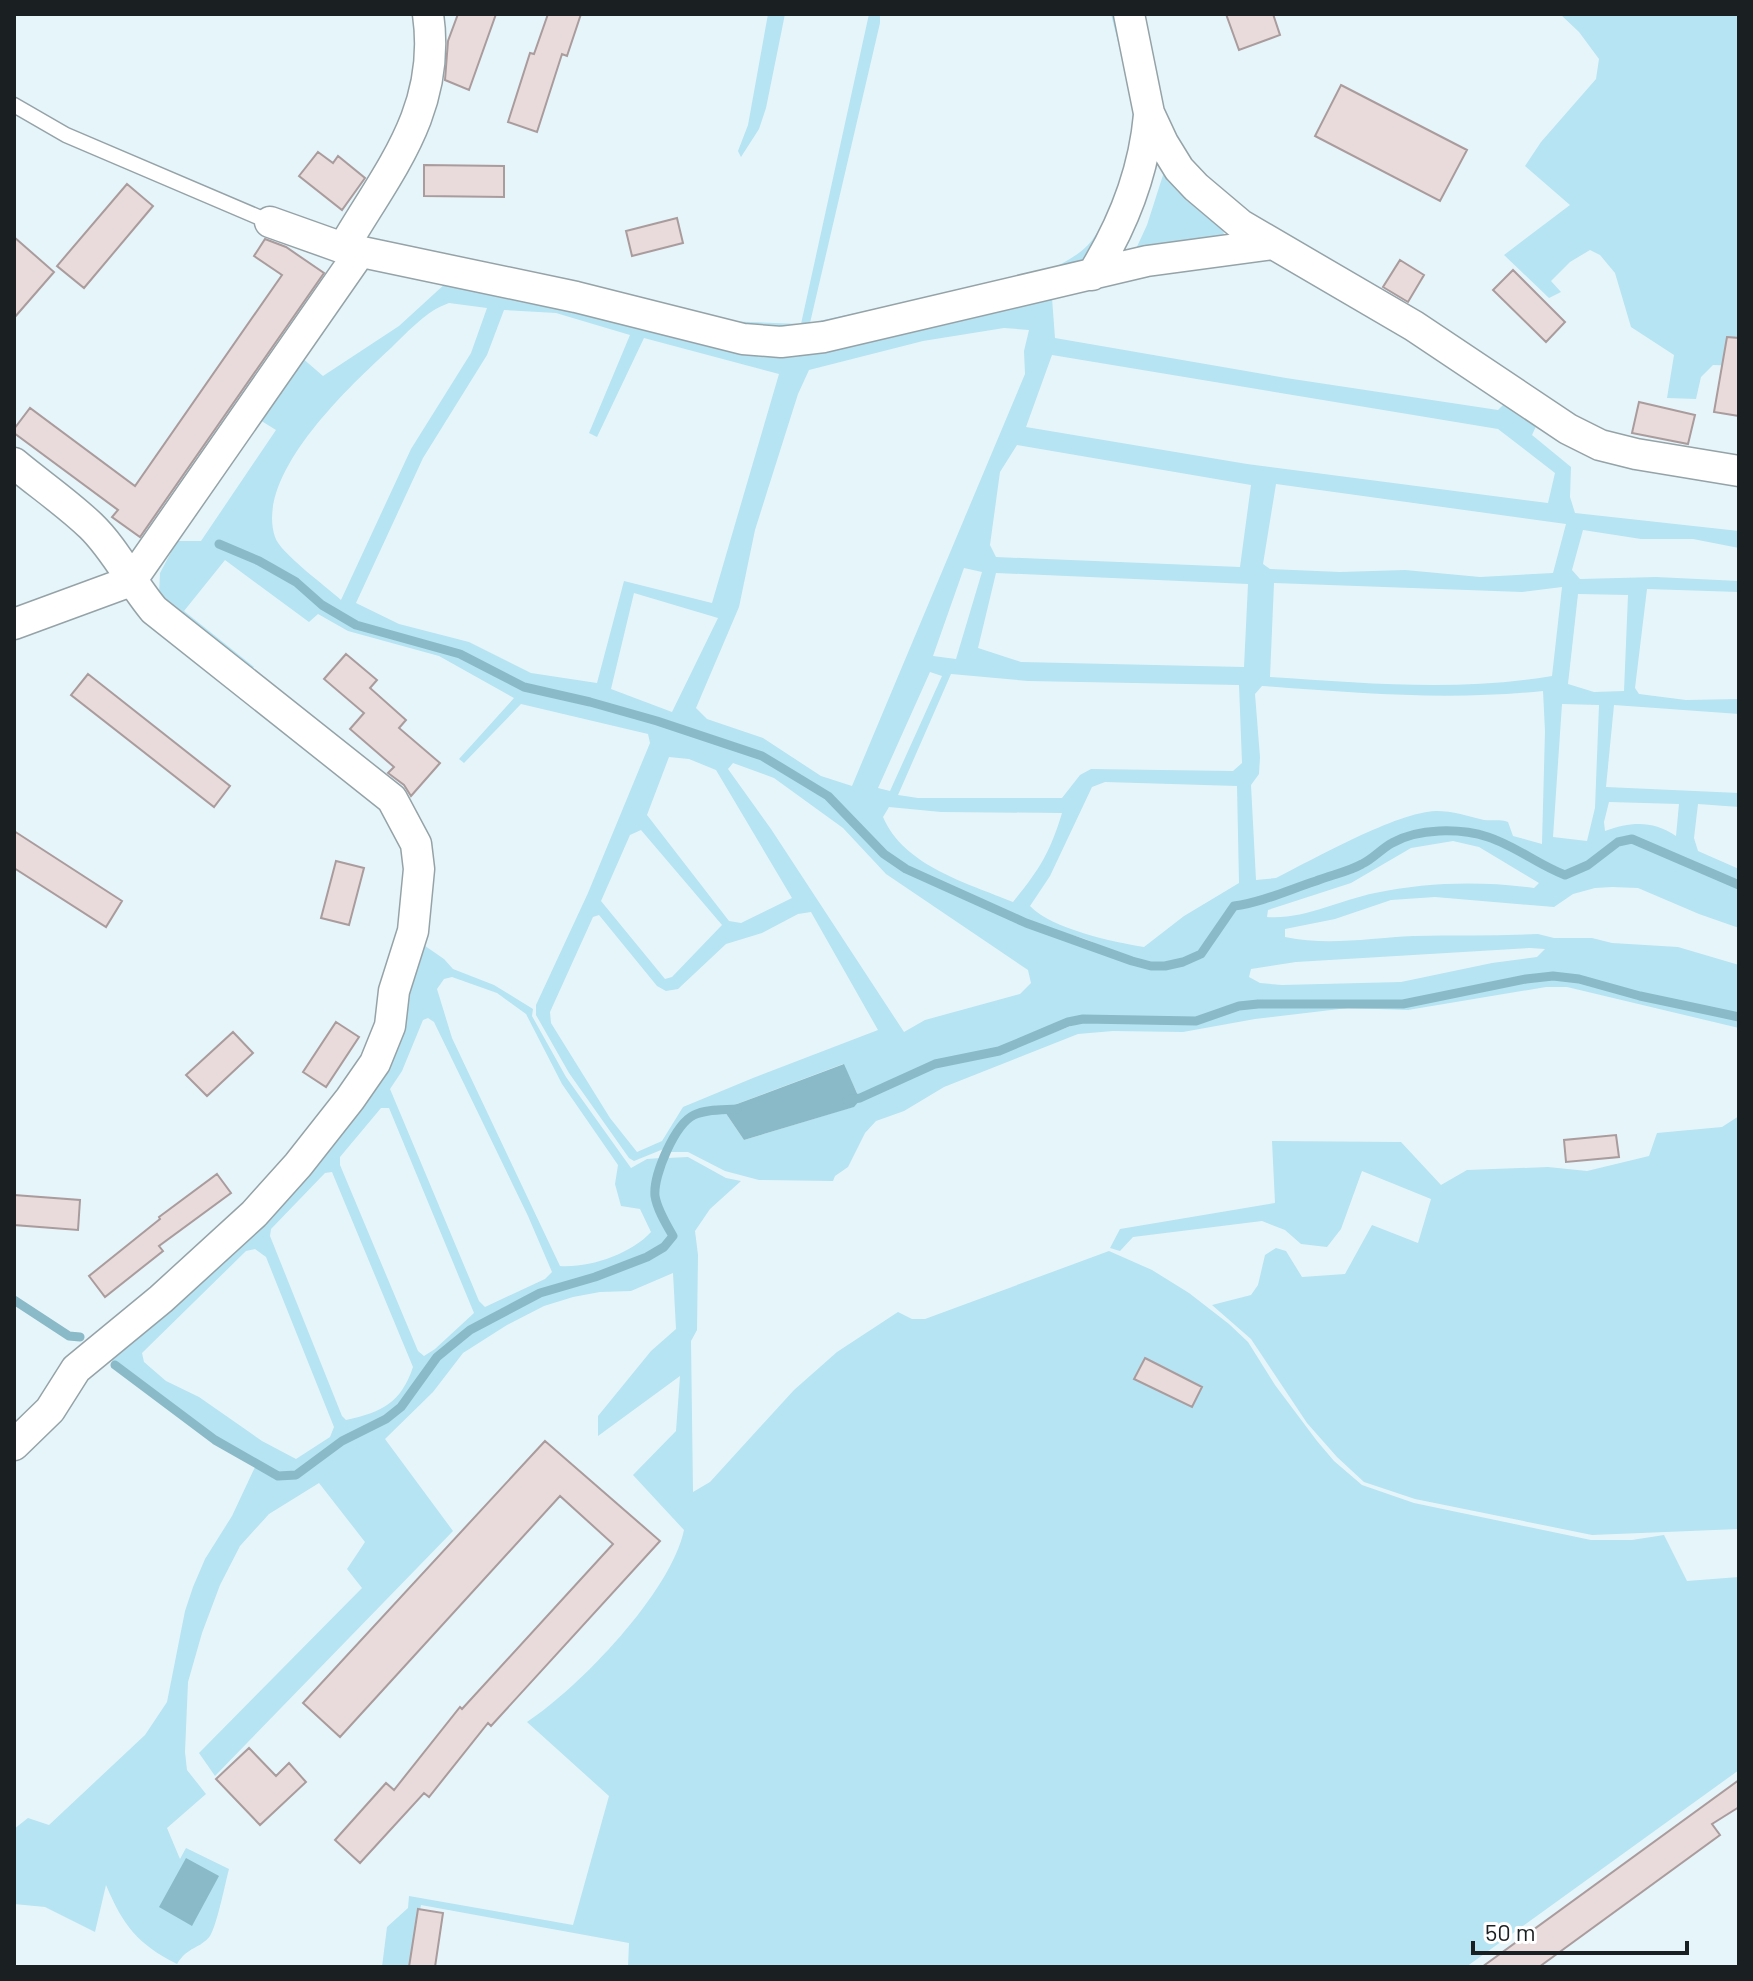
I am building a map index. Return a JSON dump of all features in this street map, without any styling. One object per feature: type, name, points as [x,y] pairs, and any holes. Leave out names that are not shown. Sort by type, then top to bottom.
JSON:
[{"type":"street","points":[[14,624],[131,581],[352,250],[399,159],[420,110],[429,53],[428,14]]},
{"type":"street","points":[[1129,14],[1149,113],[1163,143],[1187,178],[1241,225],[1414,326],[1568,429],[1600,445],[1739,471]]},
{"type":"street","points":[[1092,275],[1106,252],[1136,181],[1146,149],[1149,113]]},
{"type":"street","points":[[270,222],[352,250],[576,297],[743,339],[781,342],[824,337],[1147,261],[1273,244]]},
{"type":"street","points":[[14,463],[91,527],[154,610],[392,799],[416,844],[419,869],[417,906],[394,991],[390,1026],[375,1063],[350,1099],[254,1214],[161,1299],[76,1369],[50,1410],[14,1445]]},
{"type":"lane","points":[[14,105],[66,135],[270,222]]},
{"type":"shaded area","points":[[768,14],[785,14],[766,108],[759,129],[741,157],[738,151],[748,125]]},
{"type":"shaded area","points":[[869,14],[880,14],[880,23],[810,323],[1046,271],[1088,245],[1114,199],[1130,137],[1132,105],[1111,14],[1117,14],[1139,143],[1094,254],[1077,267],[804,333],[725,321],[801,324]]},
{"type":"shaded area","points":[[1560,14],[1739,14],[1739,366],[1713,365],[1701,377],[1696,399],[1667,398],[1674,355],[1631,327],[1615,273],[1600,255],[1590,250],[1570,262],[1551,281],[1561,292],[1549,298],[1504,255],[1570,205],[1525,166],[1541,142],[1596,79],[1599,59],[1579,32]]},
{"type":"shaded area","points":[[1164,172],[1223,229],[1224,235],[1135,251]]},
{"type":"shaded area","points":[[446,283],[744,352],[1052,298],[1055,338],[1286,378],[1498,410],[1507,401],[1539,420],[1532,435],[1571,467],[1570,497],[1575,513],[1739,531],[1739,548],[1693,539],[1641,539],[1583,530],[1572,570],[1580,579],[1656,577],[1739,581],[1739,592],[1647,589],[1635,688],[1639,694],[1686,700],[1739,699],[1739,714],[1614,705],[1606,787],[1739,793],[1739,807],[1698,804],[1694,838],[1698,851],[1739,869],[1739,883],[1632,836],[1616,840],[1587,863],[1565,873],[1488,835],[1452,829],[1426,830],[1391,841],[1356,865],[1233,904],[1199,952],[1183,960],[1164,964],[1133,959],[1085,939],[1027,921],[907,867],[885,853],[829,795],[763,754],[591,699],[525,685],[461,652],[356,623],[323,603],[297,580],[260,559],[216,543],[294,584],[320,607],[355,627],[459,655],[524,689],[590,703],[761,758],[827,798],[883,856],[905,871],[1025,925],[1151,968],[1184,964],[1202,955],[1235,908],[1266,901],[1357,869],[1408,838],[1440,834],[1482,838],[1504,845],[1565,877],[1589,867],[1618,843],[1632,841],[1739,887],[1739,928],[1638,888],[1612,887],[1573,894],[1554,907],[1435,897],[1391,900],[1335,919],[1285,929],[1285,937],[1333,941],[1538,934],[1554,938],[1592,938],[1612,943],[1678,947],[1739,965],[1739,1015],[1640,994],[1579,977],[1553,974],[1525,976],[1403,1001],[1258,1001],[1239,1004],[1196,1019],[1102,1015],[1067,1021],[998,1049],[934,1062],[859,1097],[843,1064],[729,1107],[697,1111],[685,1117],[666,1148],[634,1161],[569,1073],[536,1015],[536,1005],[588,893],[650,743],[648,734],[521,704],[464,763],[459,759],[514,698],[439,656],[348,631],[318,614],[309,622],[225,560],[184,611],[254,667],[248,671],[168,610],[159,594],[160,573],[177,541],[201,541],[276,430],[255,417],[301,357],[323,376],[399,326]],"holes":[[[449,303],[487,308],[471,353],[411,449],[341,600],[294,561],[275,537],[272,512],[279,486],[292,459],[331,407],[426,316]],[[504,310],[556,313],[630,335],[589,433],[597,437],[644,338],[779,374],[712,603],[624,581],[597,683],[531,673],[469,642],[399,624],[356,603],[423,458],[487,355]],[[1004,328],[1029,330],[1024,351],[1025,374],[852,786],[821,776],[763,738],[707,719],[696,708],[739,607],[755,530],[798,394],[809,370],[923,341]],[[1052,355],[1498,429],[1555,473],[1548,503],[1247,464],[1026,427]],[[1017,445],[1251,485],[1240,567],[996,557],[990,545],[1000,472]],[[1276,484],[1566,524],[1553,573],[1480,577],[1405,570],[1340,572],[1270,569],[1263,564]],[[964,568],[982,572],[956,659],[933,656]],[[996,573],[1248,584],[1244,667],[1021,662],[978,648]],[[1274,583],[1522,592],[1562,587],[1552,676],[1482,684],[1376,684],[1270,677]],[[634,593],[718,618],[672,712],[611,689]],[[1578,594],[1628,595],[1624,691],[1594,692],[1568,684]],[[930,672],[942,676],[890,791],[878,788]],[[951,674],[1028,681],[1239,685],[1242,763],[1233,771],[1091,769],[1080,775],[1062,798],[918,798],[898,795]],[[1262,686],[1438,696],[1543,691],[1542,844],[1513,836],[1508,822],[1436,811],[1419,813],[1378,828],[1276,878],[1256,880],[1251,785],[1259,774],[1255,694]],[[1562,704],[1599,705],[1595,808],[1587,841],[1553,837]],[[669,757],[689,759],[716,770],[792,898],[741,923],[729,921],[647,815]],[[733,763],[774,778],[843,828],[886,874],[1028,970],[1031,983],[1020,994],[925,1020],[904,1032],[728,769]],[[1105,782],[1237,786],[1239,883],[1184,916],[1144,947],[1068,928],[1030,906],[1050,876],[1092,787]],[[1609,802],[1679,804],[1676,836],[1650,825],[1624,826],[1605,831]],[[889,807],[941,812],[1062,813],[1043,860],[1013,902],[957,880],[921,860],[893,834],[883,817]],[[641,830],[722,925],[672,977],[665,979],[601,901],[630,835]],[[1453,841],[1479,847],[1539,883],[1534,888],[1474,884],[1395,889],[1294,916],[1267,917],[1268,910],[1351,883],[1411,848]],[[811,912],[878,1030],[683,1107],[662,1141],[637,1152],[610,1118],[551,1023],[550,1012],[593,917],[599,915],[657,986],[666,991],[678,989],[726,944],[762,933],[798,914]],[[1545,949],[1537,957],[1401,982],[1260,983],[1249,977],[1251,969],[1296,962]]]},
{"type":"shaded area","points":[[415,939],[453,969],[494,985],[533,1009],[532,1016],[566,1077],[631,1168],[647,1159],[661,1158],[654,1190],[660,1215],[670,1236],[659,1247],[627,1264],[538,1291],[481,1320],[444,1349],[394,1411],[338,1442],[297,1471],[282,1474],[267,1470],[223,1444],[102,1355],[355,1107]],"holes":[[[452,977],[497,993],[526,1014],[562,1084],[618,1165],[615,1184],[621,1206],[640,1209],[651,1232],[643,1240],[597,1262],[560,1266],[452,1038],[437,989],[444,979]],[[428,1018],[434,1022],[552,1272],[545,1279],[485,1307],[479,1301],[390,1089],[402,1071],[423,1020]],[[381,1108],[389,1108],[474,1313],[424,1356],[418,1351],[340,1165],[340,1157]],[[332,1172],[413,1367],[403,1389],[388,1404],[359,1417],[346,1420],[342,1416],[270,1236],[271,1229],[325,1173]],[[255,1249],[266,1257],[334,1427],[330,1437],[296,1459],[262,1441],[199,1397],[166,1381],[144,1362],[142,1353],[246,1251]]]},
{"type":"shaded area","points":[[1553,978],[1579,981],[1639,998],[1739,1019],[1739,1028],[1567,987],[1546,987],[1408,1010],[1348,1008],[1255,1019],[1183,1032],[1078,1034],[944,1087],[904,1111],[876,1121],[865,1133],[848,1167],[833,1181],[759,1180],[725,1171],[688,1152],[670,1152],[685,1125],[696,1117],[725,1112],[744,1140],[853,1107],[860,1100],[936,1066],[1000,1053],[1084,1021],[1197,1023],[1258,1005],[1404,1005]]},
{"type":"shaded area","points":[[844,1064],[860,1100],[854,1107],[744,1140],[725,1112],[729,1107]]},
{"type":"shaded area","points":[[1739,1116],[1739,1529],[1592,1535],[1415,1499],[1364,1482],[1337,1457],[1307,1423],[1251,1339],[1212,1305],[1251,1295],[1258,1285],[1265,1255],[1276,1248],[1286,1251],[1302,1277],[1345,1274],[1372,1225],[1418,1243],[1431,1199],[1362,1171],[1341,1229],[1327,1247],[1301,1244],[1285,1230],[1262,1221],[1133,1237],[1120,1251],[1110,1248],[1120,1229],[1275,1203],[1272,1141],[1401,1142],[1441,1185],[1467,1170],[1548,1167],[1587,1171],[1649,1156],[1657,1133],[1722,1127]]},
{"type":"shaded area","points":[[688,1157],[726,1178],[741,1181],[710,1209],[695,1231],[698,1255],[697,1330],[691,1341],[693,1492],[710,1482],[794,1390],[837,1352],[898,1312],[912,1319],[925,1319],[1109,1251],[1152,1270],[1189,1293],[1229,1324],[1248,1342],[1275,1385],[1317,1441],[1334,1461],[1362,1485],[1414,1503],[1591,1540],[1632,1540],[1664,1535],[1687,1581],[1739,1577],[1739,1770],[1466,1967],[628,1967],[629,1943],[421,1905],[409,1967],[382,1967],[387,1927],[408,1908],[409,1896],[573,1925],[609,1796],[527,1722],[597,1662],[643,1609],[676,1555],[684,1530],[633,1475],[676,1431],[680,1376],[598,1436],[598,1416],[651,1351],[676,1329],[673,1273],[631,1291],[600,1292],[544,1306],[463,1353],[433,1392],[385,1439],[453,1531],[215,1776],[199,1753],[362,1588],[347,1569],[365,1542],[319,1483],[269,1514],[240,1546],[220,1585],[188,1682],[187,1770],[206,1794],[167,1828],[180,1859],[186,1848],[229,1869],[215,1923],[206,1940],[185,1954],[177,1964],[163,1957],[141,1941],[125,1922],[106,1885],[95,1932],[45,1907],[14,1904],[14,1829],[28,1818],[49,1825],[145,1735],[167,1702],[185,1611],[193,1587],[255,1467],[279,1478],[300,1475],[330,1452],[395,1415],[445,1353],[484,1323],[507,1309],[543,1294],[649,1259],[675,1236],[659,1198],[667,1158]]},
{"type":"shaded area","points":[[186,1858],[219,1876],[192,1926],[159,1907]]},
{"type":"building","points":[[458,14],[496,14],[469,90],[445,80],[448,41]]},
{"type":"building","points":[[548,14],[581,14],[567,56],[562,54],[537,132],[508,122],[530,53],[534,54]]},
{"type":"building","points":[[1226,14],[1273,14],[1280,35],[1239,50]]},
{"type":"building","points":[[1341,85],[1467,150],[1440,201],[1315,136]]},
{"type":"building","points":[[318,152],[333,163],[338,156],[365,178],[342,210],[299,176]]},
{"type":"building","points":[[424,165],[504,166],[504,197],[424,196]]},
{"type":"building","points":[[127,184],[153,206],[84,288],[57,266]]},
{"type":"building","points":[[677,218],[683,243],[632,256],[626,231]]},
{"type":"building","points":[[14,237],[54,272],[14,318]]},
{"type":"building","points":[[265,239],[286,247],[324,273],[140,537],[112,517],[118,510],[14,433],[14,429],[30,408],[135,486],[282,275],[254,256]]},
{"type":"building","points":[[1400,260],[1424,275],[1408,302],[1383,287]]},
{"type":"building","points":[[1513,270],[1565,322],[1546,342],[1493,290]]},
{"type":"building","points":[[1727,337],[1739,338],[1739,416],[1714,412]]},
{"type":"building","points":[[1639,402],[1695,415],[1688,444],[1632,433]]},
{"type":"building","points":[[346,654],[377,680],[370,688],[406,720],[399,728],[440,763],[411,796],[404,785],[388,773],[394,767],[350,729],[364,713],[324,679]]},
{"type":"building","points":[[88,674],[230,786],[214,807],[71,695]]},
{"type":"building","points":[[14,831],[122,901],[106,927],[14,868]]},
{"type":"building","points":[[336,861],[364,868],[349,925],[321,918]]},
{"type":"building","points":[[336,1022],[359,1037],[326,1087],[303,1072]]},
{"type":"building","points":[[233,1032],[253,1053],[207,1096],[186,1075]]},
{"type":"building","points":[[1616,1135],[1619,1157],[1566,1162],[1564,1140]]},
{"type":"building","points":[[217,1174],[231,1193],[159,1246],[163,1251],[105,1297],[89,1276],[159,1217]]},
{"type":"building","points":[[14,1195],[80,1200],[78,1230],[14,1225]]},
{"type":"building","points":[[1145,1358],[1202,1387],[1192,1407],[1134,1379]]},
{"type":"building","points":[[545,1441],[660,1541],[491,1726],[488,1723],[429,1797],[424,1793],[360,1863],[335,1840],[386,1783],[394,1790],[460,1707],[462,1709],[613,1544],[560,1496],[340,1737],[303,1703]]},
{"type":"building","points":[[249,1748],[276,1776],[289,1763],[306,1782],[260,1825],[216,1779]]},
{"type":"building","points":[[1739,1780],[1739,1807],[1712,1824],[1720,1835],[1539,1967],[1482,1967]]},
{"type":"building","points":[[418,1909],[443,1913],[435,1967],[409,1967]]},
{"type":"waterway","points":[[219,544],[259,561],[296,582],[322,605],[356,625],[460,654],[524,687],[657,721],[762,756],[828,796],[884,854],[906,869],[1026,923],[1151,966],[1183,962],[1201,954],[1234,906],[1265,899],[1351,869],[1402,838],[1426,832],[1465,832],[1488,837],[1565,875],[1588,865],[1618,842],[1632,839],[1739,885]]},
{"type":"waterway","points":[[847,1100],[860,1098],[935,1064],[999,1051],[1068,1022],[1083,1019],[1196,1021],[1239,1006],[1258,1004],[1403,1004],[1553,976],[1579,979],[1640,996],[1739,1017]]},
{"type":"waterway","points":[[115,1365],[215,1440],[278,1476],[296,1475],[342,1441],[386,1419],[401,1407],[437,1357],[470,1330],[540,1293],[595,1277],[664,1247],[673,1236],[658,1206],[655,1187],[661,1164],[673,1139],[694,1115],[737,1109]]},
{"type":"waterway","points":[[14,1300],[69,1336],[80,1337]]}]
